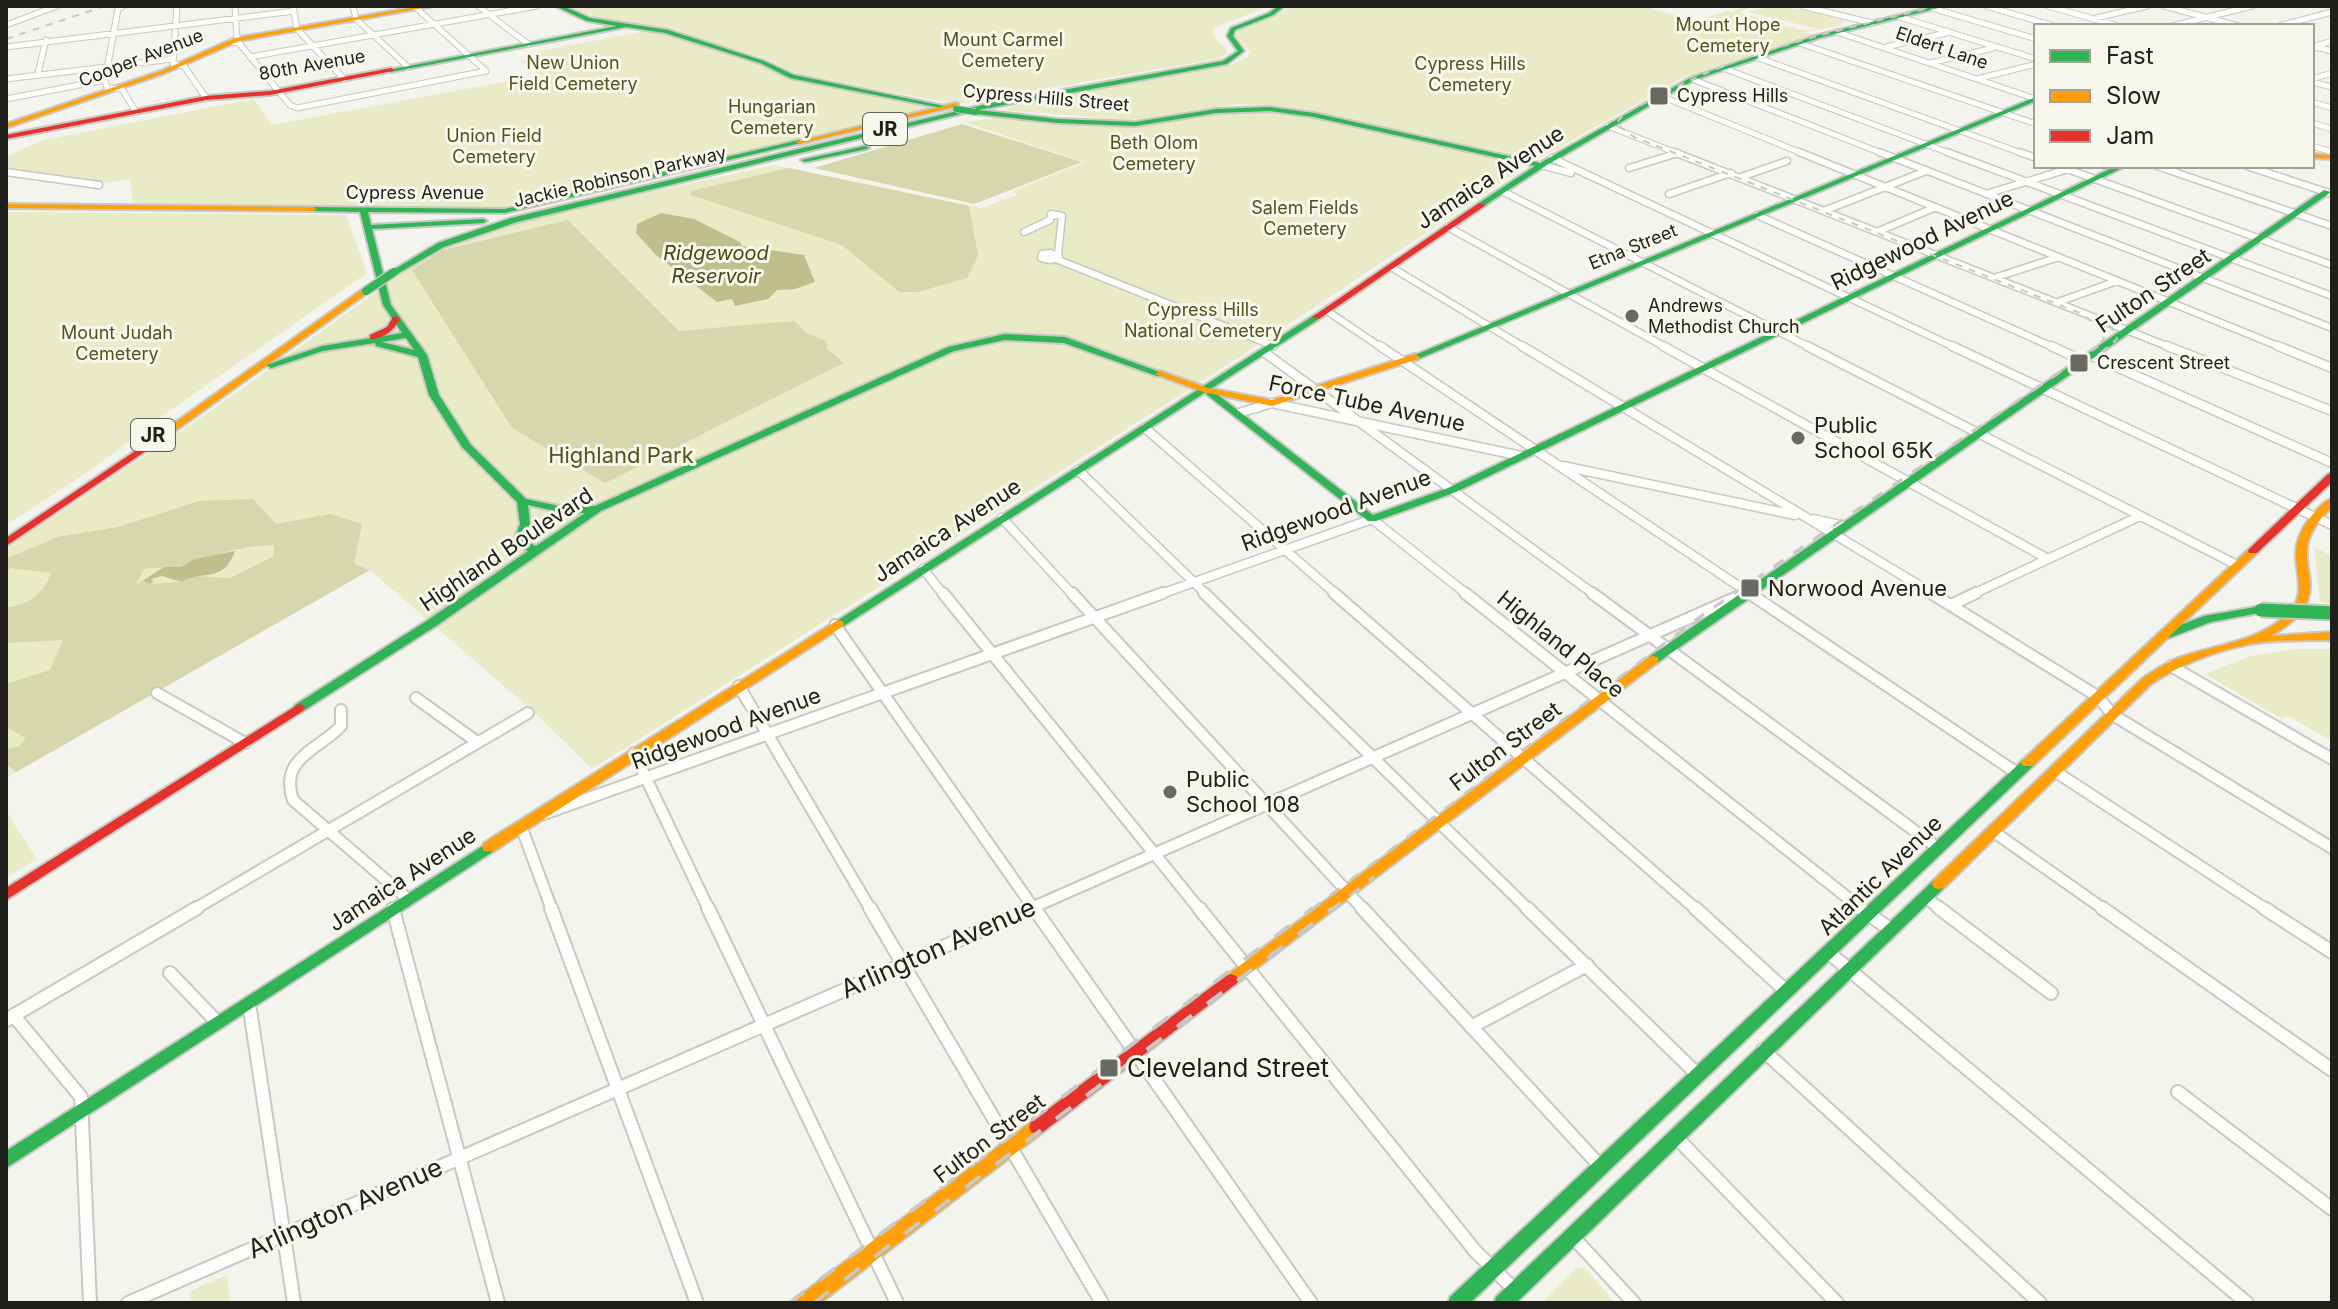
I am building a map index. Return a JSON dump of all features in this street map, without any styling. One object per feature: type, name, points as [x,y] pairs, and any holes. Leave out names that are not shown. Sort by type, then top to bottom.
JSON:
[{"type":"main road","name":"Cooper Avenue","points":[[6,126],[110,84],[234,41],[297,29],[355,12],[431,6]]},
{"type":"main road","name":"Cypress Hills Street","points":[[558,6],[589,20],[666,31],[805,79],[984,112],[1126,124],[1226,110],[1270,109],[1314,115],[1543,164]]},
{"type":"main road","name":"Cypress Hills Street","points":[[564,6],[574,13],[604,21],[672,30],[767,61],[805,79]]},
{"type":"main road","name":"Jackie Robinson Parkway","points":[[6,534],[427,247],[466,231],[567,204],[764,160],[992,102],[1227,58],[1234,50],[1224,38],[1223,29],[1273,6]]},
{"type":"main road","name":"Jackie Robinson Parkway","points":[[391,271],[431,249],[492,226],[991,105],[1221,64],[1240,53],[1240,48],[1230,36],[1233,29],[1271,14],[1282,6]]},
{"type":"main road","name":"Jamaica Avenue","points":[[6,1160],[634,753],[1206,390],[1543,164],[1692,79],[1799,43],[1934,7]]},
{"type":"main road","name":"80th Avenue","points":[[6,137],[206,98],[279,91],[624,26]]},
{"type":"main road","name":"Cypress Avenue","points":[[6,206],[505,211],[955,107],[1148,74]]},
{"type":"main road","name":"Etna Street","points":[[1272,403],[1403,362],[2034,98]]},
{"type":"main road","name":"Cypress Hills Street","points":[[984,112],[1117,122],[1160,119],[1233,107],[1292,108],[1543,164]]},
{"type":"main road","points":[[709,175],[768,164],[830,158],[984,112]]},
{"type":"main road","points":[[830,158],[814,155],[856,139]]},
{"type":"main road","name":"Ridgewood Avenue","points":[[1372,519],[1452,490],[2118,168]]},
{"type":"main road","name":"Fulton Street","points":[[805,1303],[1668,648],[2330,190]]},
{"type":"main road","points":[[368,232],[463,224],[567,204]]},
{"type":"main road","points":[[364,211],[381,287],[396,319],[422,355],[434,395],[467,447],[522,501],[544,509],[597,509]]},
{"type":"main road","points":[[368,232],[394,228],[422,233],[423,239],[391,271]]},
{"type":"main road","name":"Jackie Robinson Parkway","points":[[6,543],[234,385],[365,289]]},
{"type":"main road","points":[[349,303],[327,325],[324,333],[338,340],[407,333]]},
{"type":"main road","points":[[371,338],[390,329],[396,319]]},
{"type":"main road","points":[[234,385],[283,360],[407,333]]},
{"type":"main road","name":"Highland Boulevard","points":[[6,895],[432,623],[597,509],[862,387],[971,342],[1005,337],[1065,340],[1206,390]]},
{"type":"main road","points":[[358,343],[392,345],[422,355]]},
{"type":"main road","name":"Force Tube Avenue","points":[[1206,390],[1272,403]]},
{"type":"main road","name":"Highland Place","points":[[1206,390],[1372,519]]},
{"type":"main road","name":"Atlantic Avenue","points":[[1457,1303],[2235,564],[2332,476]]},
{"type":"main road","points":[[522,501],[525,524],[520,538],[523,544],[536,551]]},
{"type":"main road","points":[[2247,640],[2291,616],[2304,600],[2306,587],[2302,539],[2315,517],[2332,501]]},
{"type":"main road","points":[[2151,644],[2183,627],[2208,619],[2261,610],[2332,613]]},
{"type":"main road","points":[[1503,1303],[2148,680],[2171,666],[2210,650],[2247,640],[2332,636]]},
{"type":"street","points":[[6,25],[57,6]]},
{"type":"street","points":[[110,84],[107,68],[113,32],[118,9],[123,6]]},
{"type":"street","points":[[176,63],[177,6]]},
{"type":"street","points":[[235,6],[234,41],[239,43],[290,105],[301,108],[486,71],[414,7]]},
{"type":"street","points":[[478,6],[528,44]]},
{"type":"street","points":[[250,57],[537,6]]},
{"type":"street","points":[[1802,6],[1872,23]]},
{"type":"street","points":[[1816,9],[1827,6]]},
{"type":"street","points":[[1986,6],[2047,24]]},
{"type":"street","points":[[2048,6],[2111,24]]},
{"type":"street","points":[[2093,19],[2147,6]]},
{"type":"street","points":[[2164,6],[2231,24]]},
{"type":"street","points":[[2180,24],[2252,6]]},
{"type":"street","points":[[1934,7],[2034,38]]},
{"type":"street","points":[[6,47],[294,8],[297,29],[344,79]]},
{"type":"street","points":[[355,12],[408,67]]},
{"type":"street","points":[[2287,24],[2332,12]]},
{"type":"street","points":[[1900,17],[2034,61]]},
{"type":"street","name":"Eldert Lane","points":[[1837,32],[2034,97]]},
{"type":"street","points":[[1883,47],[1949,32]]},
{"type":"street","points":[[38,73],[46,40]]},
{"type":"street","points":[[1799,43],[2034,123]]},
{"type":"street","points":[[1929,63],[1997,47]]},
{"type":"street","points":[[1756,57],[2034,157]]},
{"type":"street","points":[[6,79],[38,73],[176,63],[184,66],[206,98]]},
{"type":"street","points":[[1977,79],[2034,63]]},
{"type":"street","points":[[1723,68],[2332,296]]},
{"type":"street","points":[[1692,79],[2332,328]]},
{"type":"street","points":[[6,99],[110,84],[122,89],[136,112]]},
{"type":"street","points":[[1661,96],[2332,368]]},
{"type":"street","points":[[1608,126],[2332,411]]},
{"type":"street","points":[[1629,168],[1678,153]]},
{"type":"street","points":[[1741,177],[1787,161]]},
{"type":"street","points":[[1543,164],[1586,176],[2332,525]]},
{"type":"street","points":[[1543,164],[1586,176]]},
{"type":"street","points":[[2065,168],[2332,265]]},
{"type":"street","points":[[1986,194],[2071,168]]},
{"type":"street","points":[[2163,168],[2332,226]]},
{"type":"street","points":[[2254,168],[2330,190]]},
{"type":"street","points":[[1826,210],[1926,171]]},
{"type":"street","points":[[6,172],[99,185]]},
{"type":"street","points":[[1669,194],[1731,173]]},
{"type":"street","points":[[1502,191],[2235,564]]},
{"type":"street","points":[[1879,231],[1936,207]]},
{"type":"street","points":[[1024,232],[1050,220],[1051,214],[1062,216],[1057,257],[1269,349],[1316,390],[1938,848]]},
{"type":"street","points":[[1757,215],[2332,463]]},
{"type":"street","points":[[1448,227],[2048,559]]},
{"type":"street","points":[[1997,278],[2059,257]]},
{"type":"street","points":[[1391,267],[1951,605],[2097,696],[2113,715],[2332,848]]},
{"type":"street","points":[[2058,302],[2117,281]]},
{"type":"street","points":[[1327,311],[2017,773]]},
{"type":"street","name":"Etna Street","points":[[1239,413],[1272,403]]},
{"type":"street","name":"Force Tube Avenue","points":[[1272,403],[1521,456]]},
{"type":"street","points":[[1145,428],[1734,942],[1786,991]]},
{"type":"street","points":[[1556,464],[1844,526]]},
{"type":"street","points":[[1078,470],[1698,1075]]},
{"type":"street","points":[[1951,605],[2140,516]]},
{"type":"street","points":[[1002,518],[1601,1167]]},
{"type":"street","name":"Ridgewood Avenue","points":[[533,818],[1372,519]]},
{"type":"street","name":"Highland Place","points":[[1372,519],[1891,930]]},
{"type":"street","points":[[923,569],[1476,1252],[1516,1291]]},
{"type":"street","name":"Arlington Avenue","points":[[128,1303],[1652,637],[1748,592]]},
{"type":"street","points":[[835,625],[1311,1303]]},
{"type":"street","points":[[2171,666],[2332,759]]},
{"type":"street","points":[[739,686],[1102,1303]]},
{"type":"street","points":[[157,693],[245,743]]},
{"type":"street","points":[[416,698],[477,742]]},
{"type":"street","points":[[341,710],[342,721],[338,731],[295,763],[287,783],[293,800],[408,899]]},
{"type":"street","points":[[90,1303],[81,1097],[10,1018],[528,713]]},
{"type":"street","points":[[634,753],[897,1303]]},
{"type":"street","points":[[2056,772],[2332,952]]},
{"type":"street","points":[[521,826],[697,1303]]},
{"type":"street","points":[[1994,832],[2332,1070]]},
{"type":"street","points":[[1925,897],[2051,993]]},
{"type":"street","points":[[393,909],[498,1303]]},
{"type":"street","points":[[1828,952],[2247,1303]]},
{"type":"street","points":[[1471,1027],[1587,965]]},
{"type":"street","points":[[170,973],[218,1023]]},
{"type":"street","points":[[249,1003],[294,1303]]},
{"type":"street","points":[[1763,1050],[2040,1303]]},
{"type":"street","points":[[2178,1092],[2332,1209]]},
{"type":"street","points":[[1675,1136],[1837,1303]]},
{"type":"street","points":[[1572,1236],[1634,1303]]},
{"type":"green space","name":"Mount Carmel Cemetery","points":[[568,6],[1269,6],[1212,29],[1216,40],[1227,49],[1227,53],[1217,59],[955,104],[799,74],[762,57],[703,41],[676,29],[604,20]]},
{"type":"green space","name":"Cypress Hills Cemetery","points":[[1290,6],[1643,6],[1695,21],[1754,6],[1739,12],[1799,30],[1819,29],[1748,12],[1787,8],[1853,22],[1843,21],[1840,26],[1804,32],[1811,35],[1685,77],[1538,159],[1284,106],[1237,104],[1130,120],[1002,110],[1032,102],[1030,99],[1228,66],[1248,57],[1250,52],[1235,35],[1240,29]]},
{"type":"green space","points":[[651,30],[761,65],[787,78],[926,105],[932,109],[504,208],[133,206],[130,179],[107,183],[6,169],[6,156],[44,140],[253,99],[272,125],[541,75],[520,61],[531,59],[524,54]]},
{"type":"green space","name":"Highland Park","points":[[1239,110],[1312,117],[1512,161],[1513,166],[1522,169],[1212,375],[592,769],[535,713],[370,570],[6,778],[6,549],[212,410],[416,263],[476,235],[556,213],[774,165],[981,208],[1017,195],[1012,192],[1085,162],[963,122],[1003,117],[1057,125],[1129,126]]},
{"type":"green space","points":[[962,124],[1082,162],[974,204],[814,168]]},
{"type":"green space","points":[[789,168],[969,206],[978,255],[967,278],[918,292],[899,292],[842,245],[691,195],[691,191]]},
{"type":"green space","name":"Mount Judah Cemetery","points":[[6,213],[346,215],[367,273],[158,419],[91,470],[6,525]]},
{"type":"green space","points":[[568,220],[679,331],[794,321],[807,333],[826,341],[827,349],[844,363],[605,483],[512,428],[412,270],[443,250]]},
{"type":"green space","points":[[253,499],[276,524],[330,514],[362,524],[354,564],[370,570],[16,772],[6,764],[6,749],[20,746],[26,738],[6,727],[6,684],[50,670],[63,640],[6,643],[6,608],[34,597],[51,573],[11,568],[6,571],[6,559],[57,537],[118,527],[199,501]],"holes":[[[274,545],[274,556],[230,578],[195,576],[182,582],[150,584],[148,581],[136,585],[144,569],[177,568],[238,549]]]},
{"type":"green space","points":[[2314,547],[2332,556],[2332,605],[2320,602]]},
{"type":"green space","points":[[2295,649],[2332,649],[2332,741],[2288,716],[2282,719],[2205,674],[2251,656]]},
{"type":"green space","points":[[6,812],[37,859],[6,878]]},
{"type":"green space","points":[[1578,1267],[1586,1269],[1615,1303],[1542,1303]]},
{"type":"green space","points":[[227,1275],[230,1303],[191,1303],[190,1291]]},
{"type":"water","name":"Ridgewood Reservoir","points":[[661,213],[694,219],[740,242],[742,246],[804,255],[815,282],[795,289],[777,290],[768,299],[735,306],[732,299],[717,302],[656,255],[636,233],[637,224]]},
{"type":"water","points":[[235,551],[219,572],[182,582],[162,576],[151,579],[153,582],[150,584],[144,581],[136,585],[164,567],[181,567],[195,559]]},
{"type":"railway","points":[[6,39],[105,6]]},
{"type":"railway","points":[[1938,6],[1791,44],[1719,68],[1636,108],[1616,124],[1634,137],[2082,314],[2100,328],[2104,339],[2095,348]]},
{"type":"railway","points":[[2098,317],[2112,328],[2117,339],[2107,348]]},
{"type":"railway","points":[[1311,910],[1701,616],[2098,346]]},
{"type":"railway","points":[[2098,356],[2109,346]]},
{"type":"railway","points":[[1331,910],[1374,877]]},
{"type":"railway","points":[[789,1303],[1313,908]]},
{"type":"railway","points":[[814,1303],[1333,908]]},
{"type":"traffic: fast","points":[[558,6],[589,20],[666,31],[762,62],[792,77],[946,107]]},
{"type":"traffic: fast","points":[[394,272],[441,245],[514,220],[991,105],[1225,63],[1241,51],[1230,36],[1233,29],[1271,14],[1282,6]]},
{"type":"traffic: fast","points":[[1482,205],[1544,163],[1692,79],[1817,37],[1943,6]]},
{"type":"traffic: fast","points":[[391,70],[624,26]]},
{"type":"traffic: fast","points":[[1415,357],[2034,100]]},
{"type":"traffic: fast","points":[[956,109],[976,112]]},
{"type":"traffic: fast","points":[[976,112],[1058,121],[1135,124],[1216,111],[1270,109],[1314,115],[1541,165]]},
{"type":"traffic: fast","points":[[313,209],[505,211],[799,142]]},
{"type":"traffic: fast","points":[[805,160],[865,148]]},
{"type":"traffic: fast","points":[[1211,394],[1372,519],[1452,490],[2118,168]]},
{"type":"traffic: fast","points":[[1653,660],[2327,192]]},
{"type":"traffic: fast","points":[[364,211],[387,305],[422,355],[434,395],[467,447],[522,501],[564,510],[597,509]]},
{"type":"traffic: fast","points":[[368,227],[483,221]]},
{"type":"traffic: fast","points":[[366,291],[394,272]]},
{"type":"traffic: fast","points":[[838,624],[1316,317]]},
{"type":"traffic: fast","points":[[271,365],[322,349],[408,335]]},
{"type":"traffic: fast","points":[[299,708],[432,623],[597,509],[951,349],[1005,337],[1065,340],[1160,374]]},
{"type":"traffic: fast","points":[[379,344],[422,355]]},
{"type":"traffic: fast","points":[[522,501],[525,524],[520,538],[523,544],[536,551]]},
{"type":"traffic: fast","points":[[2169,634],[2208,619],[2261,610]]},
{"type":"traffic: fast","points":[[2261,610],[2332,613]]},
{"type":"traffic: fast","points":[[1457,1303],[2028,763]]},
{"type":"traffic: fast","points":[[6,1160],[489,847]]},
{"type":"traffic: fast","points":[[1503,1303],[1939,884]]},
{"type":"traffic: slow","points":[[6,126],[163,72],[237,39],[431,6]]},
{"type":"traffic: slow","points":[[799,142],[956,105]]},
{"type":"traffic: slow","points":[[2314,156],[2332,157]]},
{"type":"traffic: slow","points":[[6,206],[313,209]]},
{"type":"traffic: slow","points":[[162,436],[366,291]]},
{"type":"traffic: slow","points":[[1160,374],[1206,390],[1272,403],[1415,357]]},
{"type":"traffic: slow","points":[[1939,884],[2147,681],[2184,660],[2263,635],[2290,618],[2303,600],[2301,549],[2305,533],[2332,501]]},
{"type":"traffic: slow","points":[[2028,763],[2253,551]]},
{"type":"traffic: slow","points":[[489,847],[838,624]]},
{"type":"traffic: slow","points":[[2256,640],[2332,636]]},
{"type":"traffic: slow","points":[[1231,980],[1653,660]]},
{"type":"traffic: slow","points":[[805,1303],[1037,1127]]},
{"type":"traffic: jam","points":[[6,137],[206,98],[270,93],[391,70]]},
{"type":"traffic: jam","points":[[1316,317],[1482,205]]},
{"type":"traffic: jam","points":[[373,337],[390,329],[396,319]]},
{"type":"traffic: jam","points":[[6,543],[162,436]]},
{"type":"traffic: jam","points":[[2253,551],[2332,476]]},
{"type":"traffic: jam","points":[[6,895],[299,708]]},
{"type":"traffic: jam","points":[[1037,1127],[1231,980]]},
{"type":"place","name":"Cypress Hills","points":[[1659,96]]},
{"type":"place","name":"Andrews Methodist Church","points":[[1632,316]]},
{"type":"place","name":"Crescent Street","points":[[2079,363]]},
{"type":"place","name":"Public School 65K","points":[[1798,438]]},
{"type":"place","name":"Norwood Avenue","points":[[1750,588]]},
{"type":"place","name":"Public School 108","points":[[1170,792]]},
{"type":"place","name":"Cleveland Street","points":[[1109,1068]]},
{"type":"park label","name":"Mount Hope Cemetery","points":[[1728,35]]},
{"type":"park label","name":"New Union Field Cemetery","points":[[573,73]]},
{"type":"park label","name":"Hungarian Cemetery","points":[[772,117]]},
{"type":"park label","name":"Union Field Cemetery","points":[[494,146]]},
{"type":"park label","name":"Beth Olom Cemetery","points":[[1154,153]]},
{"type":"park label","name":"Salem Fields Cemetery","points":[[1305,218]]},
{"type":"park label","name":"Cypress Hills National Cemetery","points":[[1203,320]]}]
